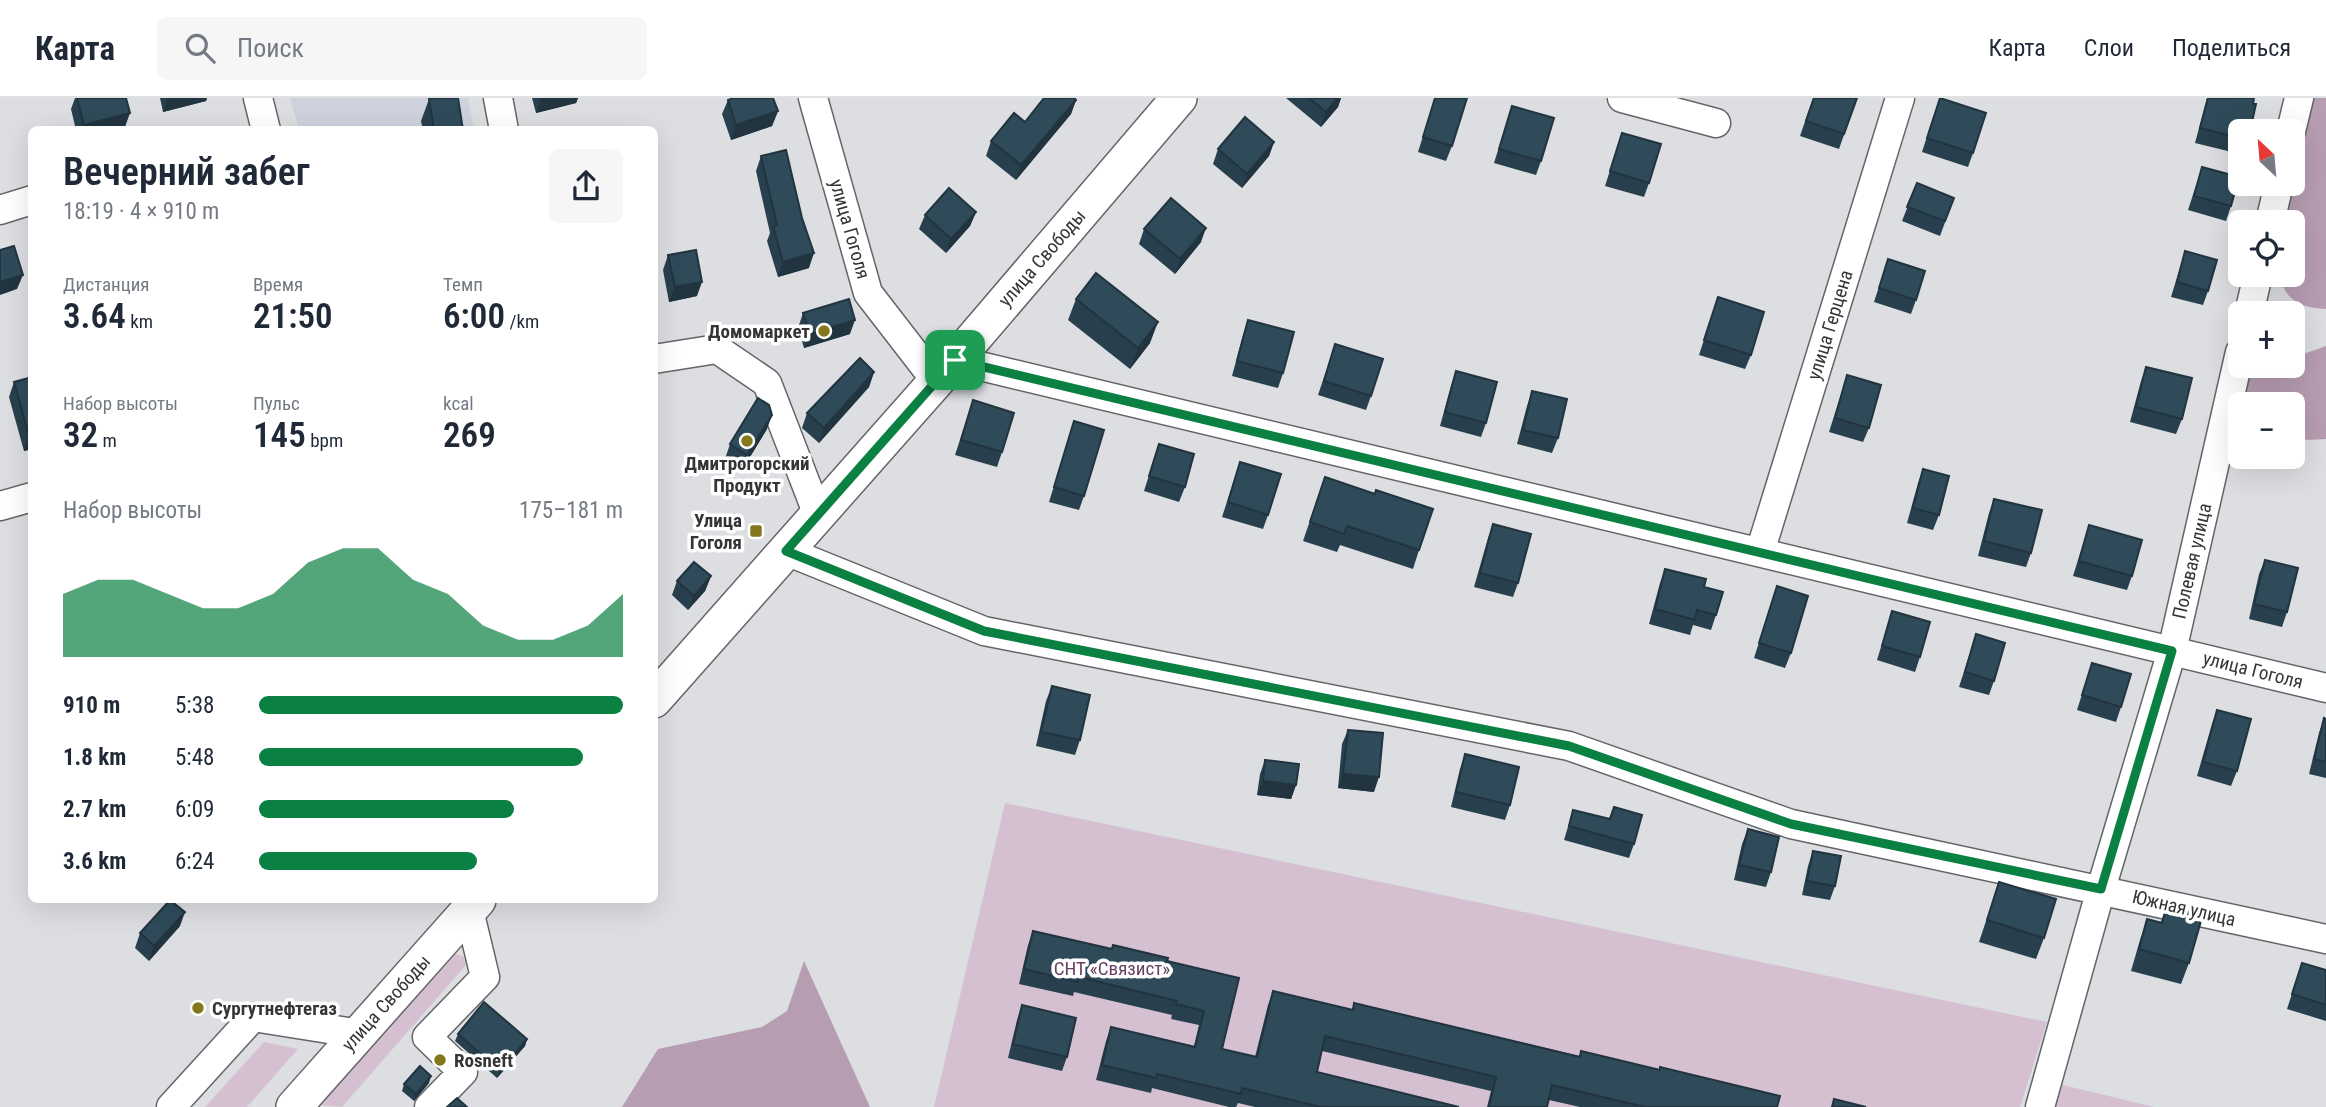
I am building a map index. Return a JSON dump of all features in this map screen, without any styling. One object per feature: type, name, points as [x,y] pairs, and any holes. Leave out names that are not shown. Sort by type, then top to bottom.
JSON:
[{"type":"main road","name":"улица Свободы","points":[[658,692],[946,370],[1179,98]]},
{"type":"main road","name":"улица Свободы","points":[[294,1107],[473,905]]},
{"type":"street","points":[[258,98],[266,126]]},
{"type":"street","points":[[498,98],[502,126]]},
{"type":"street","name":"улица Гоголя","points":[[813,98],[868,293],[946,370],[1760,552],[2326,688]]},
{"type":"street","points":[[1622,98],[1716,122]]},
{"type":"street","name":"улица Герцена","points":[[1760,552],[1900,98]]},
{"type":"street","points":[[2294,119],[2299,98]]},
{"type":"street","points":[[0,209],[28,201]]},
{"type":"street","points":[[658,358],[717,349],[767,383],[818,515]]},
{"type":"street","name":"Полевая улица","points":[[2040,1107],[2172,651],[2234,378]]},
{"type":"street","points":[[0,506],[28,498]]},
{"type":"street","name":"Южная улица","points":[[786,551],[984,631],[1569,746],[1791,824],[2326,939]]},
{"type":"street","points":[[429,1107],[463,1072],[427,1037],[485,977],[473,905]]},
{"type":"street","points":[[171,1107],[253,1017],[360,1034]]},
{"type":"shaded area","points":[[290,98],[468,98],[473,126],[298,126]]},
{"type":"shaded area","points":[[2308,98],[2326,98],[2326,309],[2305,305],[2305,301],[2295,301],[2284,287],[2305,287],[2305,210],[2284,210],[2288,196],[2305,196],[2303,119]]},
{"type":"shaded area","points":[[2326,346],[2326,439],[2305,439],[2305,392],[2244,392],[2245,378],[2305,378],[2305,353]]},
{"type":"shaded area","points":[[804,961],[870,1107],[622,1107],[658,1049],[762,1027],[787,1011]]},
{"type":"green space","name":"СНТ «Связист»","points":[[1005,803],[2047,1022],[2020,1107],[934,1107]]},
{"type":"green space","points":[[442,949],[464,957],[466,965],[342,1107],[320,1105],[317,1098]]},
{"type":"green space","points":[[264,1042],[298,1049],[247,1107],[205,1107]]},
{"type":"green space","points":[[2059,1084],[2154,1107],[2054,1107]]},
{"type":"building","points":[[77,98],[126,98],[130,113],[84,125]]},
{"type":"building","points":[[458,98],[462,126],[433,126],[429,99]]},
{"type":"building","points":[[773,98],[778,111],[736,125],[728,100]]},
{"type":"building","points":[[1044,98],[1076,100],[1021,165],[991,141],[1014,113],[1025,122]]},
{"type":"building","points":[[1309,98],[1338,98],[1326,112]]},
{"type":"building","points":[[1435,98],[1467,98],[1452,146],[1423,137]]},
{"type":"building","points":[[1814,98],[1857,98],[1844,134],[1806,121]]},
{"type":"building","points":[[1940,98],[1986,113],[1973,153],[1927,138]]},
{"type":"building","points":[[2208,98],[2254,98],[2253,104],[2256,104],[2253,119],[2228,119],[2228,135],[2200,128]]},
{"type":"building","points":[[1512,106],[1554,118],[1541,161],[1499,149]]},
{"type":"building","points":[[1245,117],[1274,142],[1247,174],[1218,149]]},
{"type":"building","points":[[1622,133],[1661,144],[1649,183],[1610,171]]},
{"type":"building","points":[[786,150],[802,218],[814,253],[783,262],[773,226],[777,225],[761,156]]},
{"type":"building","points":[[2202,167],[2228,174],[2228,196],[2234,196],[2231,206],[2194,196]]},
{"type":"building","points":[[1917,183],[1954,198],[1945,221],[1907,207]]},
{"type":"building","points":[[949,188],[976,212],[951,239],[925,215]]},
{"type":"building","points":[[1171,198],[1206,228],[1180,259],[1144,229]]},
{"type":"building","points":[[14,246],[23,275],[0,282],[0,250]]},
{"type":"building","points":[[696,250],[702,282],[675,287],[668,255]]},
{"type":"building","points":[[2185,251],[2217,260],[2208,291],[2177,282]]},
{"type":"building","points":[[1888,259],[1925,271],[1916,300],[1879,288]]},
{"type":"building","points":[[1096,273],[1158,322],[1138,348],[1076,299]]},
{"type":"building","points":[[1718,297],[1764,312],[1751,355],[1704,340]]},
{"type":"building","points":[[849,299],[855,320],[810,334],[803,313]]},
{"type":"building","points":[[1248,320],[1294,332],[1283,373],[1237,361]]},
{"type":"building","points":[[1335,344],[1383,359],[1371,396],[1324,381]]},
{"type":"building","points":[[860,358],[874,372],[824,428],[807,413]]},
{"type":"building","points":[[2146,367],[2192,378],[2182,419],[2136,407]]},
{"type":"building","points":[[1456,371],[1497,382],[1486,423],[1445,412]]},
{"type":"building","points":[[1847,375],[1881,385],[1869,428],[1835,418]]},
{"type":"building","points":[[28,378],[28,432],[14,382]]},
{"type":"building","points":[[1532,391],[1567,399],[1558,438],[1523,430]]},
{"type":"building","points":[[758,398],[769,405],[772,415],[747,455],[730,444]]},
{"type":"building","points":[[973,400],[1014,413],[1002,452],[961,440]]},
{"type":"building","points":[[1074,421],[1104,430],[1084,496],[1054,487]]},
{"type":"building","points":[[1159,444],[1194,454],[1185,487],[1149,476]]},
{"type":"building","points":[[1240,462],[1281,474],[1268,515],[1228,502]]},
{"type":"building","points":[[1923,469],[1949,476],[1939,515],[1913,508]]},
{"type":"building","points":[[1325,477],[1433,509],[1419,550],[1347,526],[1344,534],[1310,522]]},
{"type":"building","points":[[1994,499],[2042,510],[2031,553],[1984,541]]},
{"type":"building","points":[[1493,524],[1531,534],[1518,583],[1480,573]]},
{"type":"building","points":[[2089,525],[2142,540],[2132,576],[2079,561]]},
{"type":"building","points":[[2265,560],[2298,568],[2287,612],[2254,604]]},
{"type":"building","points":[[694,562],[711,576],[694,596],[677,581]]},
{"type":"building","points":[[1665,569],[1706,579],[1704,587],[1723,592],[1716,615],[1697,610],[1695,620],[1655,609]]},
{"type":"building","points":[[1777,586],[1808,596],[1791,653],[1759,643]]},
{"type":"building","points":[[1892,611],[1930,622],[1920,657],[1882,646]]},
{"type":"building","points":[[1976,634],[2005,643],[1994,681],[1965,672]]},
{"type":"building","points":[[2092,663],[2131,674],[2121,707],[2082,695]]},
{"type":"building","points":[[1052,686],[1090,695],[1080,740],[1041,732]]},
{"type":"building","points":[[2217,710],[2251,719],[2237,771],[2203,762]]},
{"type":"building","points":[[2324,718],[2326,719],[2326,762],[2314,759]]},
{"type":"building","points":[[1348,730],[1383,733],[1379,777],[1343,774]]},
{"type":"building","points":[[1465,754],[1519,767],[1510,805],[1456,792]]},
{"type":"building","points":[[1265,760],[1299,764],[1296,785],[1263,781]]},
{"type":"building","points":[[1614,807],[1642,815],[1634,844],[1569,826],[1573,810],[1610,819]]},
{"type":"building","points":[[1748,829],[1779,837],[1771,872],[1739,865]]},
{"type":"building","points":[[1813,851],[1841,856],[1835,886],[1807,881]]},
{"type":"building","points":[[1999,882],[2056,899],[2044,938],[1987,920]]},
{"type":"building","points":[[167,903],[174,903],[185,912],[154,946],[140,933]]},
{"type":"building","points":[[2167,905],[2203,914],[2189,963],[2139,949],[2147,919],[2162,923]]},
{"type":"building","points":[[1033,931],[1112,949],[1113,945],[1239,978],[1222,1049],[1257,1057],[1273,991],[1353,1010],[1354,1003],[1580,1057],[1581,1051],[1780,1096],[1777,1107],[1645,1107],[1552,1085],[1547,1107],[1489,1107],[1496,1077],[1325,1036],[1317,1072],[1459,1107],[1321,1107],[1242,1088],[1241,1094],[1157,1074],[1156,1078],[1102,1065],[1111,1027],[1195,1047],[1204,1011],[1176,1004],[1177,1001],[1079,977],[1078,982],[1024,969]]},
{"type":"building","points":[[2302,963],[2326,970],[2326,1005],[2292,994]]},
{"type":"building","points":[[484,1002],[527,1039],[500,1071],[458,1034]]},
{"type":"building","points":[[1022,1005],[1076,1018],[1067,1057],[1013,1044]]},
{"type":"building","points":[[420,1066],[431,1076],[416,1094],[404,1084]]},
{"type":"building","points":[[457,1098],[467,1107],[447,1107]]},
{"type":"building","points":[[1834,1099],[1866,1107],[1832,1107]]},
{"type":"place","name":"Домомаркет","points":[[824,331]]},
{"type":"place","name":"Дмитрогорский Продукт","points":[[747,441]]},
{"type":"place","name":"Улица Гоголя","points":[[756,531]]},
{"type":"place","name":"Сургутнефтегаз","points":[[198,1008]]},
{"type":"place","name":"Rosneft","points":[[440,1060]]},
{"type":"route","points":[[955,360],[2172,651],[2101,889],[1791,824],[1569,746],[984,631],[786,551],[856,468],[955,360]]}]
